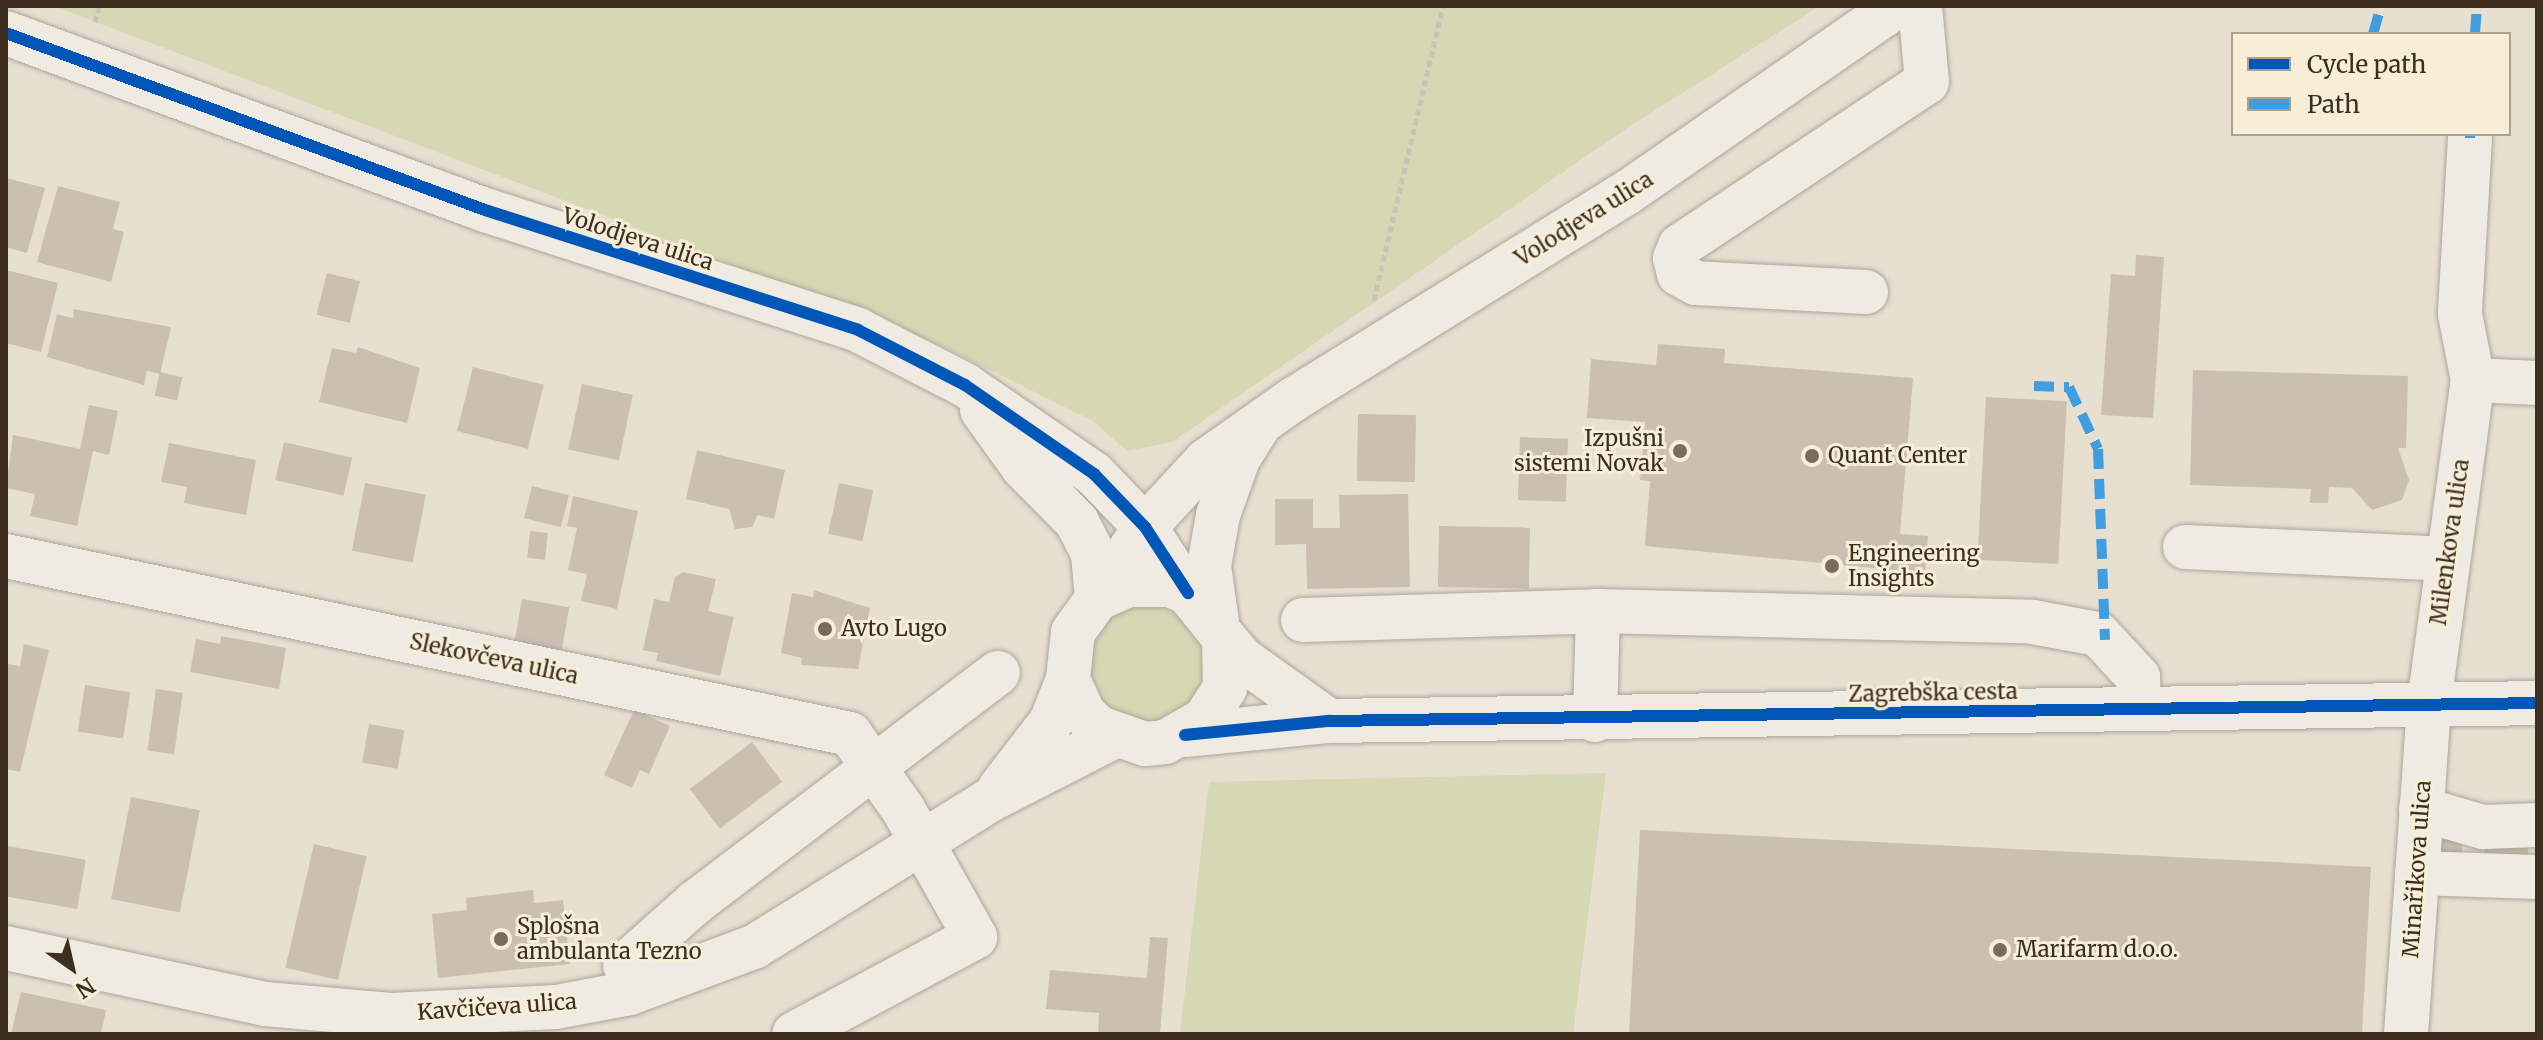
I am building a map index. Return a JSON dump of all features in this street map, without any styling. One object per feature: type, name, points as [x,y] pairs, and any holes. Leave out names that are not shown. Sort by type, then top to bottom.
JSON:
[{"type":"street","name":"Volodjeva ulica","points":[[1097,599],[1145,527],[1206,461],[1366,354],[1628,192],[1897,6]]},
{"type":"street","points":[[1866,292],[1696,283],[1679,274],[1675,258],[1680,246],[1927,82],[1920,6]]},
{"type":"street","name":"Volodjeva ulica","points":[[6,33],[485,210],[858,330],[965,385],[1094,474],[1145,527],[1210,617]]},
{"type":"street","name":"Milenkova ulica","points":[[2429,704],[2446,559],[2473,380],[2460,314],[2470,138]]},
{"type":"street","points":[[2473,380],[2537,383]]},
{"type":"street","name":"Volodjeva ulica","points":[[965,385],[1023,467],[1077,522],[1093,554],[1097,599]]},
{"type":"street","name":"Volodjeva ulica","points":[[1210,617],[1209,566],[1218,515],[1238,459],[1263,420]]},
{"type":"street","points":[[2185,547],[2446,559]]},
{"type":"street","name":"Slekovčeva ulica","points":[[6,556],[850,734],[877,770],[975,937],[794,1034]]},
{"type":"street","points":[[992,799],[1051,722],[1068,679],[1073,632],[1097,599],[1150,582],[1210,617],[1242,659],[1329,721]]},
{"type":"street","points":[[1303,620],[1598,611],[2033,622],[2098,634],[2138,677],[2139,709]]},
{"type":"street","points":[[1595,720],[1598,611]]},
{"type":"street","points":[[1068,679],[1084,714],[1113,737],[1145,744],[1185,735],[1204,720],[1225,688],[1210,617]]},
{"type":"street","points":[[625,965],[696,902],[877,770],[998,673]]},
{"type":"street","name":"Zagrebška cesta","points":[[1185,735],[1329,721],[1595,720],[2537,703]]},
{"type":"street","name":"Minařikova ulica","points":[[2406,1034],[2429,704]]},
{"type":"street","points":[[992,799],[1113,737]]},
{"type":"street","name":"Kavčičeva ulica","points":[[6,948],[265,1004],[460,1023],[630,993],[754,947],[921,848],[992,799]]},
{"type":"street","points":[[2421,809],[2483,827],[2537,825]]},
{"type":"street","points":[[2417,873],[2537,877]]},
{"type":"path","points":[[1366,354],[1382,249],[1397,209],[1406,143],[1443,6]]},
{"type":"green space","points":[[54,6],[1820,6],[1627,128],[1172,442],[1127,451],[1093,421],[930,340]]},
{"type":"green space","points":[[1145,606],[1167,610],[1186,623],[1199,642],[1203,664],[1199,686],[1186,705],[1167,718],[1145,722],[1123,718],[1104,705],[1091,686],[1087,664],[1091,642],[1104,623],[1123,610]]},
{"type":"green space","points":[[1606,773],[1573,1034],[1180,1034],[1209,782]]},
{"type":"building","points":[[6,178],[45,188],[27,253],[6,247]]},
{"type":"building","points":[[58,186],[120,202],[113,229],[124,232],[111,282],[37,262]]},
{"type":"building","points":[[2136,255],[2164,257],[2153,418],[2101,415],[2111,274],[2135,276]]},
{"type":"building","points":[[6,270],[58,283],[41,352],[6,343]]},
{"type":"building","points":[[327,273],[360,281],[350,323],[317,315]]},
{"type":"building","points":[[74,309],[171,327],[160,374],[147,371],[144,385],[47,357],[57,314],[73,318]]},
{"type":"building","name":"Quant Center","points":[[1658,344],[1725,349],[1724,363],[1913,378],[1900,534],[1928,536],[1925,573],[1645,546],[1650,481],[1640,480],[1645,422],[1587,418],[1591,359],[1656,365]]},
{"type":"building","points":[[358,347],[420,368],[407,423],[319,402],[332,348],[356,353]]},
{"type":"building","points":[[473,367],[544,385],[528,449],[457,431]]},
{"type":"building","points":[[2193,370],[2408,376],[2406,448],[2398,448],[2409,480],[2402,500],[2372,510],[2352,488],[2329,487],[2328,503],[2310,503],[2311,489],[2190,485]]},
{"type":"building","points":[[160,372],[182,377],[177,401],[155,395]]},
{"type":"building","points":[[582,384],[633,395],[619,460],[568,450]]},
{"type":"building","points":[[1986,397],[2067,401],[2058,564],[1977,560]]},
{"type":"building","points":[[89,405],[118,411],[109,455],[93,451],[77,526],[30,516],[35,494],[6,488],[13,435],[80,449]]},
{"type":"building","points":[[1358,414],[1416,415],[1415,482],[1357,481]]},
{"type":"building","points":[[1520,437],[1568,439],[1566,502],[1518,500]]},
{"type":"building","points":[[284,442],[352,458],[343,496],[275,480]]},
{"type":"building","points":[[169,443],[256,460],[246,515],[184,503],[187,487],[161,482]]},
{"type":"building","points":[[697,450],[785,470],[774,519],[758,515],[752,527],[735,529],[729,509],[686,499]]},
{"type":"building","points":[[365,483],[426,495],[413,563],[352,551]]},
{"type":"building","points":[[839,483],[873,490],[862,541],[828,534]]},
{"type":"building","points":[[532,486],[569,495],[561,527],[524,518]]},
{"type":"building","points":[[1408,494],[1410,587],[1307,589],[1306,544],[1275,545],[1275,499],[1313,499],[1313,528],[1340,528],[1339,495]]},
{"type":"building","points":[[573,496],[638,511],[617,609],[581,601],[587,574],[568,570],[577,528],[567,526]]},
{"type":"building","points":[[1439,526],[1530,528],[1529,589],[1438,587]]},
{"type":"building","points":[[530,531],[548,533],[545,560],[527,558]]},
{"type":"building","points":[[683,572],[716,579],[708,611],[734,617],[720,676],[656,661],[658,653],[643,650],[654,599],[669,602],[675,577]]},
{"type":"building","name":"Avto Lugo","points":[[814,590],[870,608],[858,669],[801,665],[802,658],[781,653],[792,593],[813,597]]},
{"type":"building","points":[[522,599],[569,607],[562,651],[514,642]]},
{"type":"building","points":[[221,636],[286,648],[279,689],[190,672],[196,639],[220,644]]},
{"type":"building","points":[[24,644],[49,650],[20,772],[6,769],[6,672],[8,664],[20,666]]},
{"type":"building","points":[[85,685],[130,692],[123,739],[78,731]]},
{"type":"building","points":[[156,689],[183,693],[174,754],[147,750]]},
{"type":"building","points":[[634,710],[670,726],[649,774],[640,770],[632,788],[604,775]]},
{"type":"building","points":[[369,724],[404,730],[398,769],[362,762]]},
{"type":"building","points":[[752,742],[782,782],[720,829],[690,789]]},
{"type":"building","points":[[131,797],[200,810],[180,912],[111,899]]},
{"type":"building","name":"Marifarm d.o.o.","points":[[1640,830],[2371,867],[2362,1034],[1629,1034]]},
{"type":"building","points":[[314,844],[367,856],[338,980],[285,968]]},
{"type":"building","points":[[8,846],[86,860],[77,909],[6,896]]},
{"type":"building","name":"Splošna ambulanta Tezno","points":[[533,890],[534,903],[563,900],[570,964],[438,978],[432,914],[467,910],[466,898]]},
{"type":"building","points":[[1150,937],[1168,938],[1160,1034],[1098,1034],[1099,1013],[1046,1009],[1050,970],[1147,978]]},
{"type":"building","points":[[21,992],[106,1010],[101,1034],[11,1034]]},
{"type":"tunnel","points":[[2418,848],[2537,847]]},
{"type":"marked path","points":[[2374,32],[2381,6]]},
{"type":"marked path","points":[[2475,32],[2477,6]]},
{"type":"marked path","points":[[2034,386],[2069,387],[2098,449],[2105,640]]},
{"type":"cycle path","points":[[6,33],[485,210],[858,330],[965,385],[1094,474],[1145,527],[1188,593]]},
{"type":"cycle path","points":[[1185,735],[1329,721],[2537,703]]},
{"type":"place","name":"Izpušni sistemi Novak","points":[[1680,451]]},
{"type":"place","name":"Quant Center","points":[[1812,456]]},
{"type":"place","name":"Engineering Insights","points":[[1832,566]]},
{"type":"place","name":"Avto Lugo","points":[[825,629]]},
{"type":"place","name":"Splošna ambulanta Tezno","points":[[501,939]]},
{"type":"place","name":"Marifarm d.o.o.","points":[[2000,950]]}]
